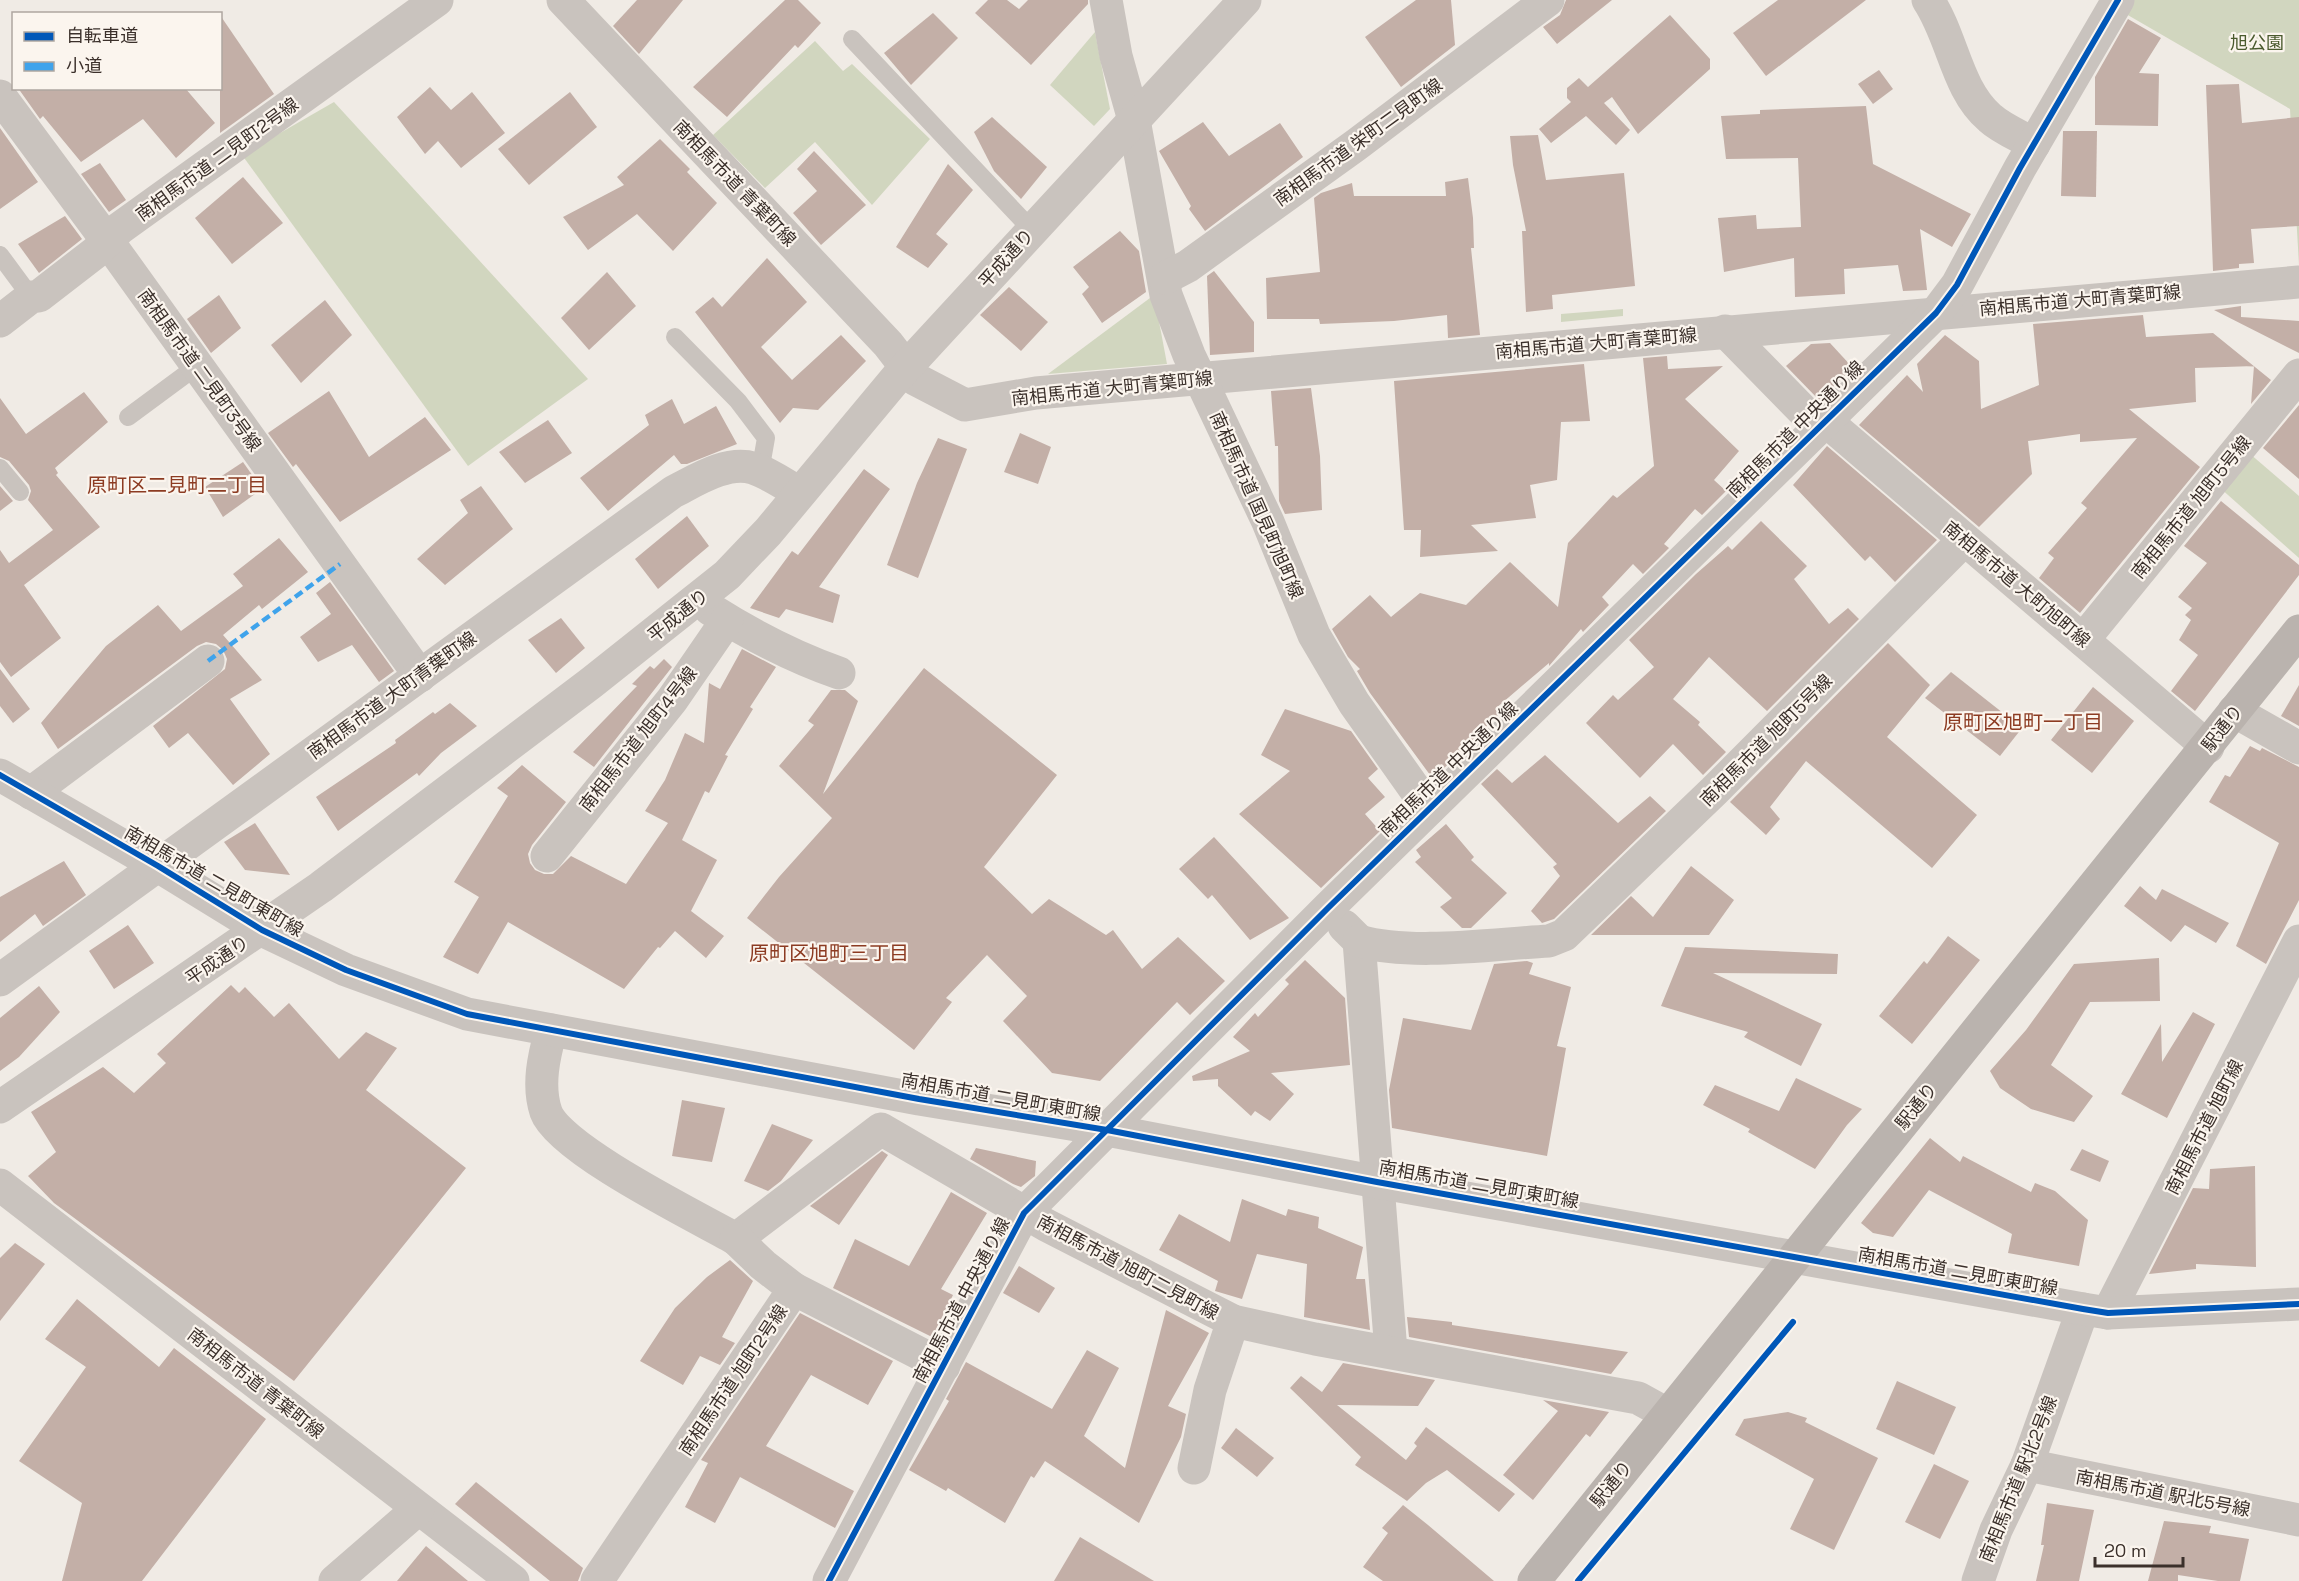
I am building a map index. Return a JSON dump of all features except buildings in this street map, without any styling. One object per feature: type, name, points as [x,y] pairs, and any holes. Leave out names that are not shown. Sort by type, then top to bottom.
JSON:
[{"type":"main road","name":"駅通り","points":[[1534,1581],[2208,747],[2299,631]]},
{"type":"street","name":"南相馬市道 二見町2号線","points":[[0,321],[31,297],[39,296],[120,228],[437,0]]},
{"type":"street","name":"南相馬市道 青葉町線","points":[[562,0],[888,344],[905,368]]},
{"type":"street","name":"南相馬市道 国見町旭町線","points":[[1106,0],[1118,64],[1134,120],[1165,279],[1166,295],[1201,378],[1268,522],[1314,635],[1354,703],[1428,809]]},
{"type":"street","name":"平成通り","points":[[0,1107],[262,930],[727,575],[768,532],[905,368],[1245,0]]},
{"type":"street","name":"南相馬市道 栄町二見町線","points":[[1165,279],[1188,266],[1356,145],[1548,0]]},
{"type":"street","points":[[1928,0],[1941,22],[1964,82],[1980,107],[1990,119],[2034,144]]},
{"type":"street","name":"南相馬市道 中央通り線","points":[[829,1581],[1024,1213],[1428,809],[1936,313],[1957,285],[2034,144],[2118,0]]},
{"type":"street","name":"南相馬市道 二見町3号線","points":[[0,96],[107,240],[420,676]]},
{"type":"street","name":"南相馬市道 大町青葉町線","points":[[905,368],[927,387],[965,405],[1036,393],[2299,282]]},
{"type":"street","name":"南相馬市道 大町旭町線","points":[[1725,331],[1823,424],[2208,747]]},
{"type":"street","name":"南相馬市道 旭町5号線","points":[[2083,640],[2299,375]]},
{"type":"street","name":"南相馬市道 大町青葉町線","points":[[0,980],[673,492],[719,471],[737,467],[754,468],[800,493]]},
{"type":"street","name":"南相馬市道 旭町5号線","points":[[1359,941],[1378,947],[1438,947],[1549,941],[1564,935],[1722,783],[1964,540]]},
{"type":"street","points":[[697,600],[727,620],[798,658],[839,674]]},
{"type":"street","name":"南相馬市道 旭町4号線","points":[[547,856],[672,700],[727,620]]},
{"type":"street","points":[[32,793],[208,661]]},
{"type":"street","points":[[2234,711],[2299,747]]},
{"type":"street","name":"南相馬市道 二見町東町線","points":[[0,775],[158,866],[262,930],[346,970],[467,1014],[893,1094],[1107,1130],[1377,1182],[2096,1311],[2299,1304]]},
{"type":"street","points":[[1328,908],[1359,941],[1391,1352]]},
{"type":"street","name":"南相馬市道 旭町線","points":[[2096,1311],[2299,941]]},
{"type":"street","points":[[551,1030],[544,1055],[542,1095],[546,1114],[558,1131],[575,1145],[629,1178],[736,1239],[794,1289]]},
{"type":"street","points":[[736,1239],[881,1129],[893,1094]]},
{"type":"street","name":"南相馬市道 旭町二見町線","points":[[881,1129],[1024,1213],[1233,1321],[1638,1398],[1667,1414]]},
{"type":"street","name":"南相馬市道 青葉町線","points":[[0,1185],[418,1509],[495,1575]]},
{"type":"street","name":"南相馬市道 旭町2号線","points":[[597,1581],[794,1289],[944,1366]]},
{"type":"street","name":"南相馬市道 駅北2号線","points":[[1978,1581],[1996,1530],[2096,1311]]},
{"type":"street","points":[[1194,1468],[1210,1390],[1233,1321]]},
{"type":"street","name":"南相馬市道 駅北5号線","points":[[2027,1466],[2299,1520]]},
{"type":"street","points":[[335,1581],[418,1509]]},
{"type":"lane","points":[[852,39],[1032,230]]},
{"type":"lane","points":[[0,255],[31,297]]},
{"type":"lane","points":[[675,337],[738,401],[766,438],[760,472]]},
{"type":"lane","points":[[128,417],[197,366]]},
{"type":"lane","points":[[0,468],[20,492]]},
{"type":"green space","name":"旭公園","points":[[2134,0],[2299,0],[2299,265],[2290,109],[2126,14]]},
{"type":"green space","points":[[1095,32],[1110,109],[1094,126],[1050,85]]},
{"type":"green space","points":[[815,41],[843,71],[852,64],[930,139],[872,205],[815,142],[765,188],[713,135]]},
{"type":"green space","points":[[334,102],[588,379],[468,466],[242,155]]},
{"type":"green space","points":[[1154,295],[1167,364],[1048,374]]},
{"type":"green space","points":[[1623,309],[1623,316],[1561,322],[1561,314]]},
{"type":"green space","points":[[2249,453],[2299,496],[2299,558],[2219,487]]},
{"type":"marked path","points":[[208,661],[340,564]]},
{"type":"cycle path","points":[[829,1581],[1024,1213],[1328,908],[1936,313],[1957,285],[2020,168],[2118,0]]},
{"type":"cycle path","points":[[0,775],[158,866],[262,930],[346,970],[467,1014],[919,1099],[1107,1130],[1377,1182],[2108,1313],[2299,1304]]},
{"type":"cycle path","points":[[1578,1581],[1793,1322]]},
{"type":"district","name":"原町区二見町二丁目","points":[[177,485]]},
{"type":"district","name":"原町区旭町一丁目","points":[[2023,722]]},
{"type":"district","name":"原町区旭町三丁目","points":[[829,953]]}]
